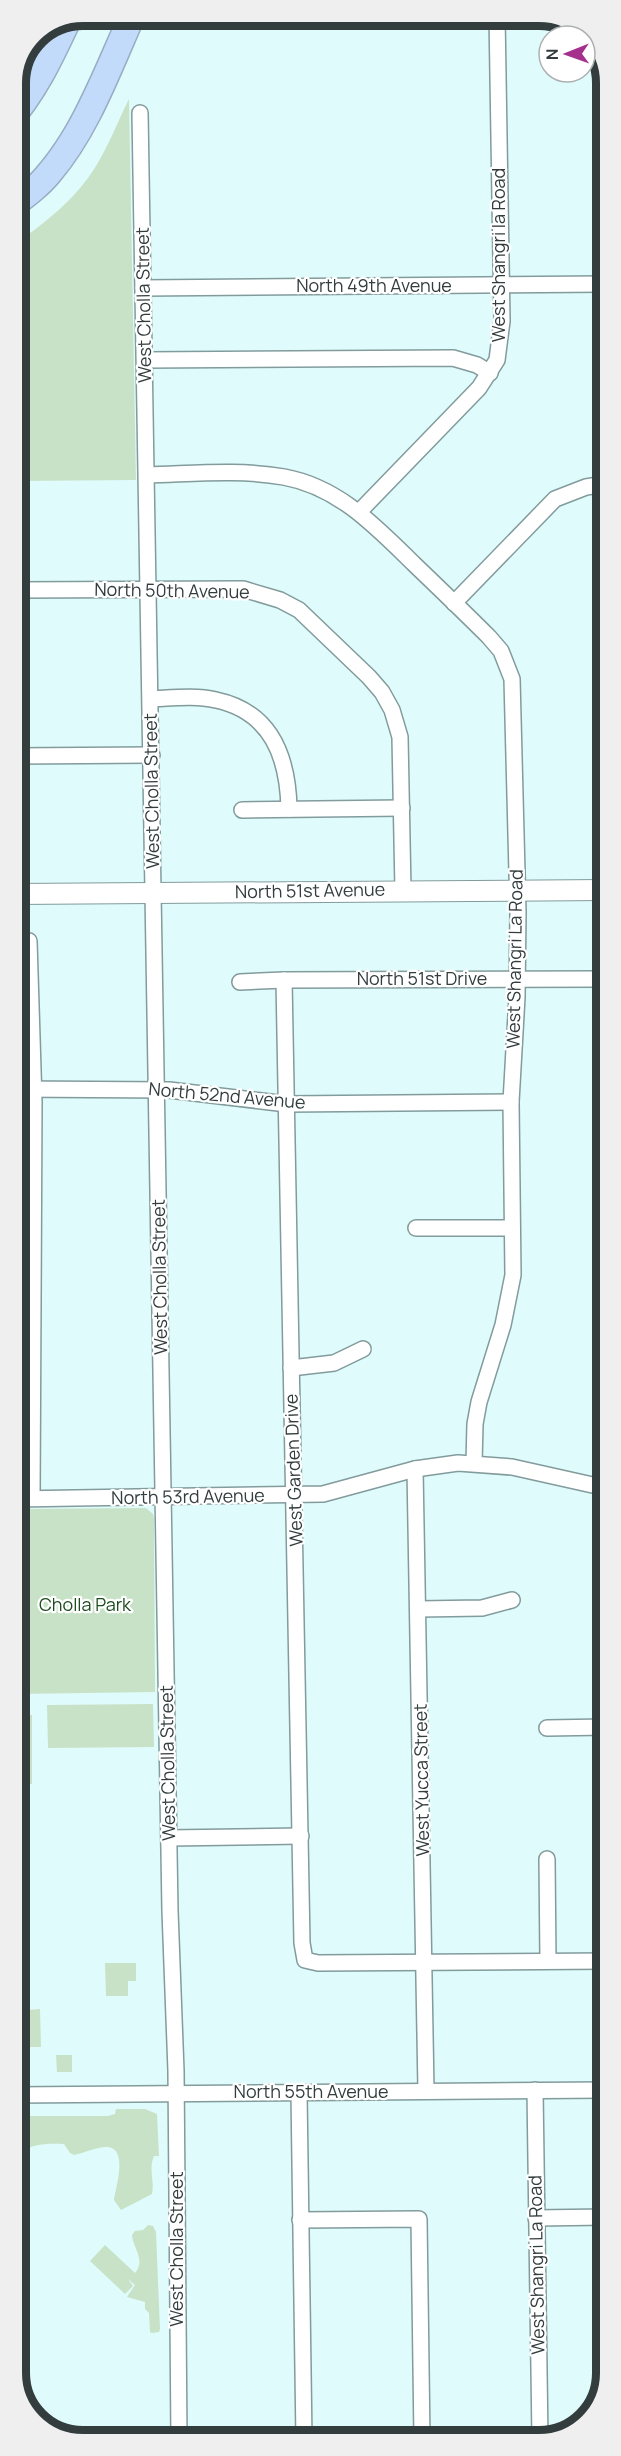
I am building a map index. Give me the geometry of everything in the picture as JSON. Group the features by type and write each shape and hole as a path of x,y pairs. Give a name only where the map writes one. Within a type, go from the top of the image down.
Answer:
{"main road":[{"name":"North 51st Avenue","path":"26,894 596,890"}],"street":[{"name":"West Shangri la Road","path":"359,512 479,388 497,360 501,341 502,285 497,26"},
{"name":"West Cholla Street","path":"140,113 169,1838 176,2093 179,2430"},
{"name":"North 49th Avenue","path":"143,288 596,284"},
{"path":"145,360 453,358 477,365 490,373"},
{"name":"West Shangri La Road","path":"147,475 256,474 285,477 328,492 359,512 489,637 501,651 512,679 518,891 517,979 511,1102 513,1275 503,1325 479,1402 475,1424 474,1463"},
{"path":"454,603 555,499 596,485"},
{"name":"North 50th Avenue","path":"26,590 243,589 264,594 298,610 369,677 382,692 392,710 400,737 402,808"},
{"path":"151,699 214,699 235,705 249,713 261,723 275,743 284,762 289,809"},
{"path":"26,756 152,755"},
{"path":"242,810 402,808 403,891"},
{"path":"29,941 34,1089 32,1498"},
{"name":"North 51st Drive","path":"240,982 596,979"},
{"name":"West Garden Drive","path":"284,980 302,1943 305,1960 318,1963 425,1963"},
{"name":"North 52nd Avenue","path":"26,1089 157,1089 287,1104 511,1102"},
{"path":"416,1228 512,1228"},
{"path":"291,1368 334,1363 363,1349"},
{"name":"North 53rd Avenue","path":"26,1498 323,1494 350,1489 415,1469 458,1462 512,1467 596,1486"},
{"name":"West Yucca Street","path":"415,1469 426,2091"},
{"path":"419,1609 482,1608 512,1600"},
{"path":"547,1728 596,1727"},
{"path":"169,1838 301,1836"},
{"path":"547,1859 548,1961"},
{"path":"425,1963 596,1961"},
{"name":"West Shangri La Road","path":"535,2090 540,2430"},
{"name":"North 55th Avenue","path":"26,2095 596,2090"},
{"path":"298,2093 304,2430"},
{"path":"537,2218 596,2217"},
{"path":"300,2220 419,2219 422,2430"}],"green space":[{"path":"129,99 136,480 26,481 26,236 60,209 79,189 105,150"},
{"name":"Cholla Park","path":"146,1508 153,1514 155,1692 26,1694 26,1509"},
{"path":"153,1704 154,1747 48,1748 47,1705"},
{"path":"26,1715 32,1715 32,1784 26,1784"},
{"path":"105,1963 136,1963 136,1981 128,1981 128,1996 106,1996"},
{"path":"40,2009 41,2047 29,2047 28,2010"},
{"path":"56,2055 72,2055 72,2072 57,2072"},
{"path":"116,2109 145,2109 157,2114 159,2156 154,2156 152,2161 152,2194 121,2210 114,2200 119,2160 113,2149 102,2147 74,2155 64,2144 39,2145 26,2149 26,2116 108,2116 115,2114"},
{"path":"148,2225 153,2226 156,2232 160,2329 159,2332 152,2333 145,2302 127,2297 135,2285 128,2279 133,2286 125,2294 90,2261 105,2245 135,2273 139,2259 132,2235 135,2231 143,2230"}],"water":[{"path":"80,26 54,78 26,121 27,71 35,51 51,35 61,30"},
{"path":"113,26 142,26 99,122 87,143 60,181 45,197 26,212 26,178 49,152 63,131 87,85"}]}
